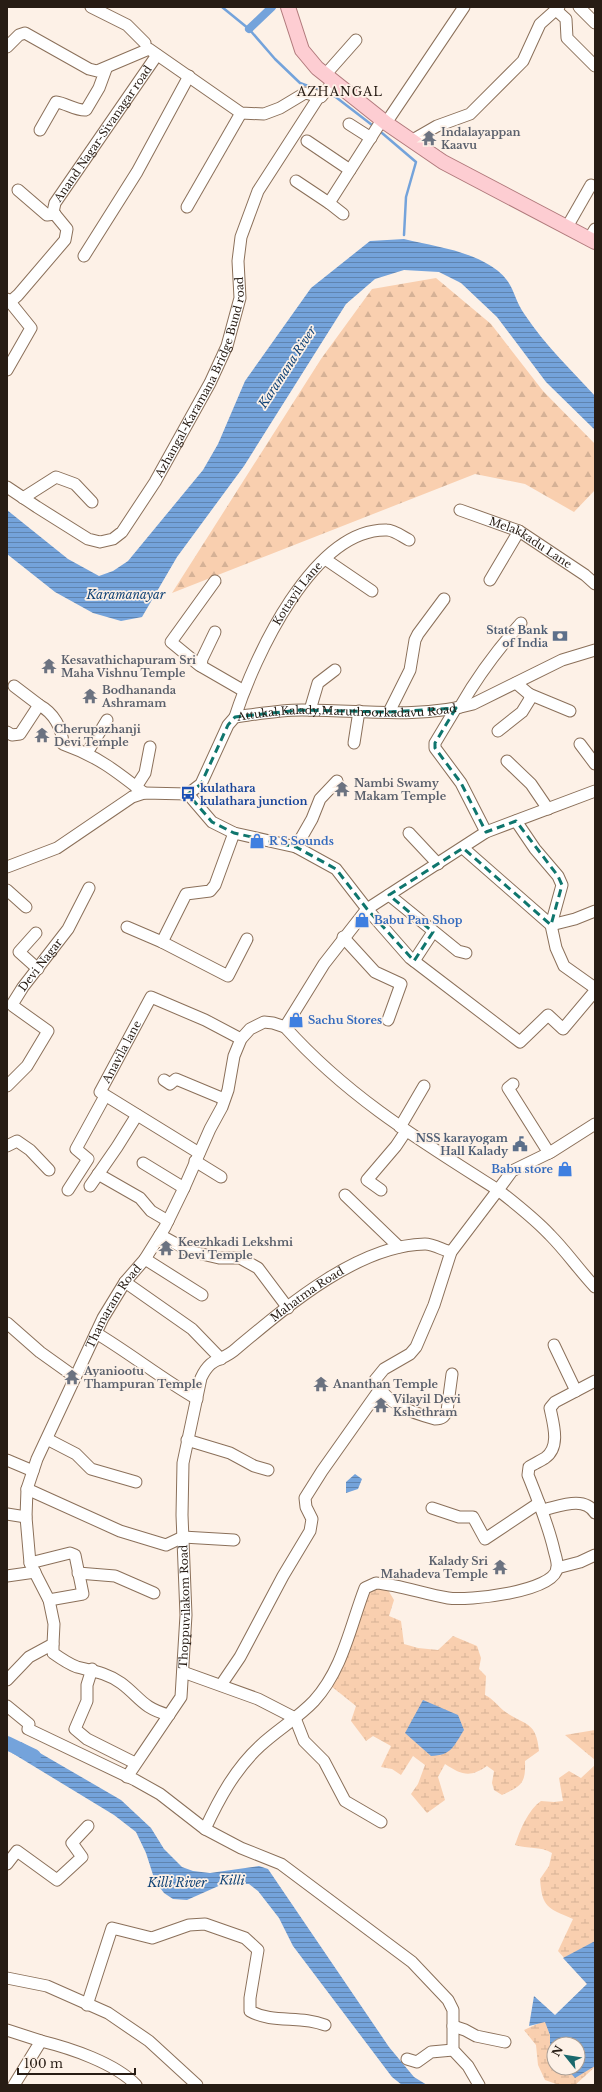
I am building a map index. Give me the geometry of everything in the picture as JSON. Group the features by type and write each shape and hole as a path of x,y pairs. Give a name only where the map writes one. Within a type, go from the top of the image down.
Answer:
{"main road":[{"path":"288,7 302,50 329,79 384,122 443,162 567,227 593,237"}],"street":[{"path":"91,7 127,25 145,43"},
{"path":"329,203 370,138 384,122 464,7"},
{"path":"579,7 595,23"},
{"path":"412,141 437,126 470,114 523,61 540,24 558,9 566,19 567,38 595,66"},
{"path":"7,47 19,35 25,33 89,69 98,71 106,69 149,49 240,113 264,114 280,108 304,93 318,98"},
{"name":"Azhangal-Karamana Bridge Bund road","path":"7,487 88,538 100,542 113,539 122,532 155,482 210,383 227,346 240,298 238,261 241,237 255,197 318,98 323,96 329,79 356,40"},
{"name":"Anand Nagar-Sivanagar road","path":"9,300 65,240 67,229 53,212 55,203 157,55"},
{"path":"40,130 56,102 64,103 82,111 86,110 99,88 106,69"},
{"path":"84,256 137,172 189,76"},
{"path":"187,207 240,113"},
{"path":"349,124 370,138"},
{"path":"307,141 350,170"},
{"path":"296,180 343,214"},
{"path":"567,227 591,185"},
{"path":"18,190 47,215 54,214"},
{"path":"7,370 31,328 9,300"},
{"path":"24,498 56,477 76,484 92,502"},
{"name":"Melakkadu Lane","path":"460,510 519,531 585,575 595,584"},
{"name":"Kottayil Lane","path":"235,717 244,691 268,638 295,593 325,560 351,540 366,533 389,530 409,540"},
{"path":"490,580 519,531"},
{"path":"325,560 372,591"},
{"path":"215,581 171,642 201,666 244,691"},
{"path":"389,712 410,670 415,640 444,599"},
{"path":"486,832 461,783 435,748 435,743 504,642 521,623"},
{"path":"201,666 202,659 215,632"},
{"name":"Attukal,Kalady,Maruthoorkadavu Road","path":"188,794 201,784 228,725 235,717 310,710 389,712 458,708 473,704 562,660 595,650"},
{"path":"310,710 318,683 335,670"},
{"path":"516,683 529,694 570,711"},
{"path":"14,686 39,705 47,709 63,735 63,744 87,753 107,764 140,790 188,794 212,822 234,833 296,847 336,869 367,909 414,961 520,1042 548,1015 563,1029 595,989 564,966 556,948 551,925 562,885 558,876 535,849 516,821"},
{"path":"498,731 522,712 530,699 529,694"},
{"path":"7,732 12,735 20,734 39,705"},
{"path":"354,743 359,711"},
{"path":"87,753 107,720"},
{"path":"580,744 595,764"},
{"path":"7,867 57,848 140,790 150,747"},
{"path":"507,761 532,784 548,809"},
{"path":"296,847 312,819 320,799 337,781"},
{"path":"595,791 486,832 367,909 343,937 324,964 285,1027 310,1055 342,1084 403,1129 498,1190 522,1208 551,1236 595,1287"},
{"path":"162,942 186,894 210,891 215,885 234,833"},
{"path":"409,833 438,864"},
{"path":"463,848 551,925"},
{"name":"Devi Nagar","path":"7,1086 27,1066 48,1031 13,1006 13,1003 23,987 68,930 89,888"},
{"path":"7,890 26,907"},
{"path":"389,895 458,951 466,953"},
{"path":"551,925 575,919 595,911"},
{"path":"127,927 162,942 228,976 247,939"},
{"path":"414,961 433,932"},
{"path":"36,933 20,952 38,969"},
{"path":"343,937 375,972 401,984 388,1020"},
{"name":"Anavila lane","path":"221,1177 197,1157 137,1115 100,1092 151,997 205,1020 241,1039"},
{"name":"Thamaram Road","path":"53,1644 54,1624 49,1600 33,1567 26,1517 27,1489 33,1471 96,1334 125,1282 145,1259 160,1235 184,1188 197,1157 222,1107 228,1090 234,1056 241,1039 250,1029 264,1022 273,1022 285,1027"},
{"path":"164,1080 170,1084 176,1079 224,1099"},
{"path":"513,1084 508,1088 549,1153"},
{"path":"381,1190 367,1180 396,1146 424,1086"},
{"path":"68,1190 88,1159 76,1149 105,1096"},
{"path":"90,1186 137,1115"},
{"path":"452,1374 445,1416 440,1419 435,1419 401,1408 388,1398 380,1389 376,1380 378,1374 384,1369 410,1354 421,1340 451,1252 512,1171 549,1153 595,1124"},
{"path":"7,1146 17,1141 30,1150 49,1170"},
{"path":"143,1163 184,1188"},
{"path":"98,1174 140,1198 151,1211 168,1221"},
{"path":"345,1195 399,1247"},
{"path":"160,1235 189,1251 219,1258 240,1258 258,1268 288,1308"},
{"name":"Mahatma Road","path":"197,1398 201,1378 205,1369 214,1361 229,1356 257,1330 349,1266 388,1249 399,1247 426,1244 451,1252"},
{"path":"145,1259 202,1295"},
{"path":"125,1282 192,1329 221,1359"},
{"path":"7,1323 45,1356 76,1376"},
{"path":"96,1334 141,1362 164,1380 197,1398"},
{"path":"554,1346 576,1391"},
{"path":"205,1830 215,1806 241,1765 260,1745 295,1718 314,1700 333,1675 346,1645 366,1588 376,1583 449,1598 481,1598 537,1586 549,1579 555,1573 557,1568 550,1536 528,1475 529,1467 546,1457 552,1450 555,1438 550,1408 555,1402 595,1382"},
{"path":"221,1685 240,1657 283,1576 310,1531 312,1519 306,1507 306,1498 322,1470 380,1389"},
{"name":"Thoppuvilakom Road","path":"127,1777 135,1763 181,1697 186,1615 183,1537 183,1463 197,1398"},
{"path":"47,1439 76,1454 91,1469 136,1482"},
{"path":"187,1440 230,1453 254,1466 268,1470"},
{"path":"7,1460 33,1471"},
{"path":"27,1489 120,1531 166,1545 183,1537 234,1540"},
{"path":"432,1508 459,1517 473,1517 485,1539 540,1507 577,1503 586,1504 595,1513"},
{"path":"7,1514 26,1517"},
{"path":"7,1576 70,1553 75,1555 83,1594 49,1600"},
{"path":"557,1568 580,1562 595,1555"},
{"path":"78,1574 115,1576 154,1593"},
{"path":"7,1680 30,1656 53,1644 53,1653 61,1659 77,1666 92,1669 121,1683 144,1704 157,1712 169,1715"},
{"path":"92,1669 87,1685 87,1701 75,1729 87,1739 135,1763"},
{"path":"182,1672 258,1699 295,1718 304,1741 324,1761 345,1801 381,1822"},
{"path":"7,1706 29,1724 28,1729 160,1794 205,1830 241,1848 281,1864 412,1962 448,2000 453,2010 453,2050 468,2066 478,2085"},
{"path":"7,1864 17,1851 57,1880 82,1857 72,1843 88,1826"},
{"path":"87,2005 112,1928 152,1938 189,1925 205,1924 245,1938 258,1950 250,1998 250,2011 270,2019 299,2018 325,2025"},
{"path":"7,1978 46,1986 108,2013 149,2041 197,2085"},
{"path":"453,2026 476,2036 505,2042"},
{"path":"7,2030 56,2045 104,2064 128,2077 136,2085"},
{"path":"14,2085 41,2041"},
{"path":"407,2059 417,2062 431,2052 453,2050"}],"highlighted area":[{"path":"456,708 435,743 435,748 461,783 486,832 516,821 558,876 562,885 551,925 463,848 389,895 433,932 414,961 367,909 336,869 296,847 234,833 212,822 188,794 201,784 228,725 235,717 300,710 389,712"}],"green space":[{"path":"436,278 491,324 543,391 595,444 595,490 574,512 525,484 475,474 172,593 321,359 372,289"},
{"path":"377,1589 388,1590 394,1600 389,1616 401,1621 404,1644 418,1648 438,1650 453,1636 477,1646 481,1658 479,1669 486,1676 485,1695 511,1716 528,1725 535,1734 537,1741 539,1751 525,1761 523,1779 514,1789 502,1795 494,1790 492,1783 494,1771 487,1766 471,1774 466,1774 456,1771 445,1764 438,1777 445,1800 427,1813 411,1794 418,1784 425,1765 413,1756 401,1775 392,1769 381,1767 391,1746 373,1736 366,1741 351,1721 356,1706 331,1686 367,1592"},
{"path":"595,1730 595,1760 565,1735"},
{"path":"595,1765 595,2067 586,2075 586,2036 546,2036 546,2076 585,2076 575,2085 559,2085 545,2080 538,2065 536,2045 524,2030 555,2016 587,1984 558,1951 573,1919 552,1909 548,1906 542,1896 540,1879 549,1866 552,1853 543,1849 515,1845 525,1821 536,1805 541,1801 563,1801 559,1778 569,1771 581,1778"}],"water":[{"name":"Karamanayar","path":"404,239 449,249 471,256 491,266 505,278 525,315 541,337 595,396 595,430 546,382 497,317 461,283 439,272 404,270 375,279 346,304 244,466 177,557 142,617 121,621 93,613 55,592 7,554 7,510 68,559 99,576 113,571 128,561 203,470 218,444 245,381 311,288 370,241"},
{"path":"355,1474 362,1479 358,1489 346,1493 346,1482"},
{"path":"423,1700 458,1715 464,1730 448,1752 431,1756 405,1733"},
{"name":"Killi River","path":"21,1742 121,1800 151,1828 164,1849 182,1867 193,1871 210,1873 259,1866 268,1869 389,2047 414,2077 427,2085 402,2085 392,2077 293,1946 279,1918 258,1891 249,1884 223,1884 187,1900 173,1899 164,1893 155,1881 146,1853 136,1832 114,1815 12,1753"},
{"path":"595,1941 595,2066 586,2071 586,2036 550,2036 545,2022 529,2026 534,1996 555,2015 587,1984 563,1958"}],"waterway":[{"path":"222,7 249,29 275,59 300,83 319,90"},
{"path":"249,29 272,7"},
{"path":"332,95 372,125"},
{"path":"382,133 416,162 406,197 404,235"},
{"name":"Killi","path":"7,1743 34,1756"}],"place":[{"name":"Indalayappan Kaavu","path":"429,138"},
{"name":"State Bank of India","path":"560,636"},
{"name":"Kesavathichapuram Sri Maha Vishnu Temple","path":"49,666"},
{"name":"Bodhananda Ashramam","path":"90,696"},
{"name":"Cherupazhanji Devi Temple","path":"42,735"},
{"name":"Nambi Swamy Makam Temple","path":"342,789"},
{"name":"kulathara kulathara junction","path":"188,794"},
{"name":"R S Sounds","path":"257,841"},
{"name":"Babu Pan Shop","path":"362,920"},
{"name":"Sachu Stores","path":"296,1020"},
{"name":"NSS karayogam Hall Kalady","path":"520,1144"},
{"name":"Babu store","path":"565,1169"},
{"name":"Keezhkadi Lekshmi Devi Temple","path":"166,1248"},
{"name":"Ayaniootu Thampuran Temple","path":"72,1377"},
{"name":"Ananthan Temple","path":"321,1384"},
{"name":"Vilayil Devi Kshethram","path":"381,1405"},
{"name":"Kalady Sri Mahadeva Temple","path":"500,1567"}],"district":[{"name":"AZHANGAL","path":"340,91"}],"water label":[{"name":"Karamana River","path":"287,367"}]}
